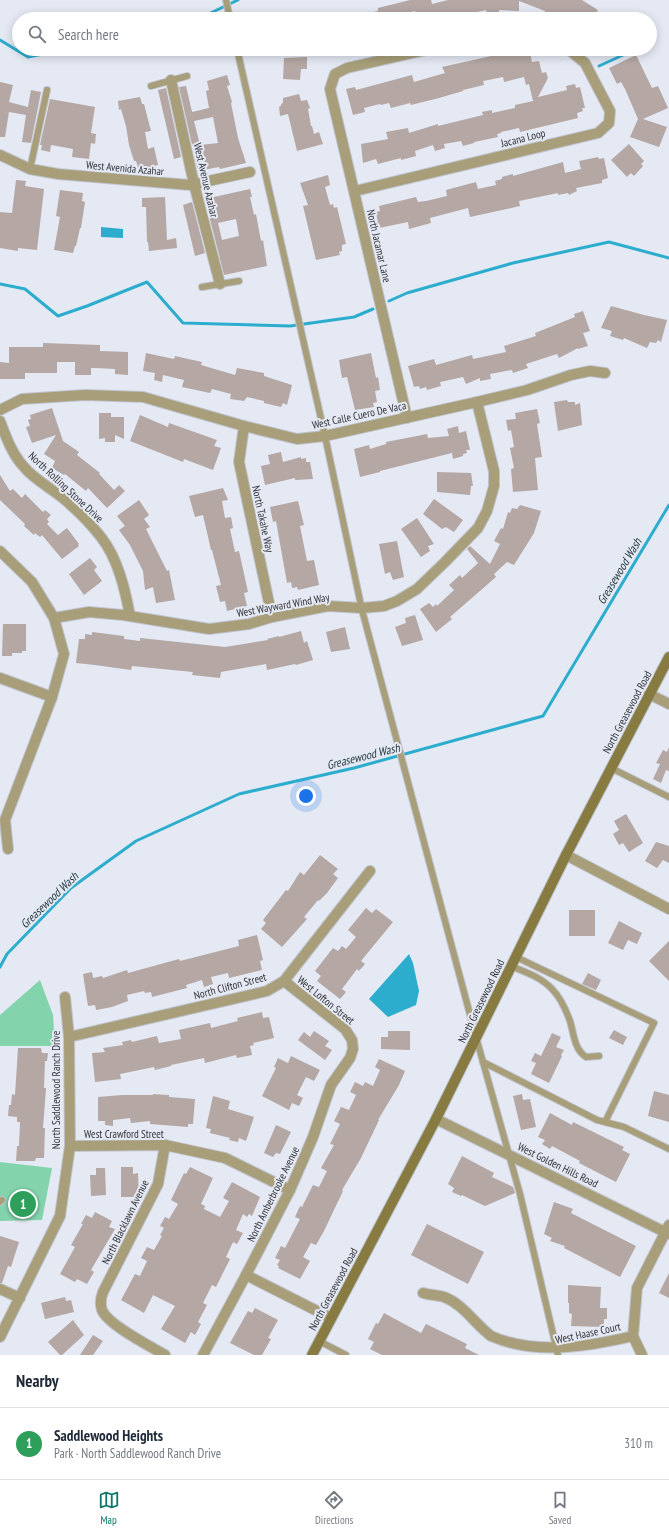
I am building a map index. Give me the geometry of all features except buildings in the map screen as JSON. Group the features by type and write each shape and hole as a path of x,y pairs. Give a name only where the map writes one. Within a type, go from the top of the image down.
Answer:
{"street":[{"name":"North Jacamar Lane","path":"399,56 347,68 335,74 330,88 407,418"},
{"name":"Jacana Loop","path":"355,192 598,133 612,126 610,111 585,63 576,56"},
{"name":"West Avenue Azahar","path":"171,80 194,184 220,284"},
{"name":"West Avenida Azahar","path":"0,155 30,169 58,174 190,185 250,172"},
{"name":"West Calle Cuero De Vaca","path":"0,410 22,399 85,395 142,397 244,426 297,439 326,436 477,402 527,390 571,375 590,371 605,373"},
{"name":"West Wayward Wind Way","path":"54,618 89,612 130,616 209,629 249,624 272,617 328,606 362,608 384,606 397,601 417,589 478,528 487,511 494,486 494,471 477,402"},
{"name":"North Rolling Stone Drive","path":"0,421 9,444 24,467 72,507 101,538 116,564 126,596 130,616"},
{"name":"North Takahe Way","path":"244,426 238,462 272,617"},
{"path":"0,551 32,582 54,618 64,654 52,697 3,823 8,849"},
{"name":"North Greasewood Road","path":"312,1355 436,1119 566,855 669,657"},
{"path":"0,678 52,697"},
{"path":"649,694 669,704"},
{"path":"566,855 669,909"},
{"name":"North Clifton Street","path":"69,1037 267,991 284,981 370,871"},
{"name":"West Lofton Street","path":"284,981 344,1029 355,1042"},
{"name":"North Saddlewood Ranch Drive","path":"0,1337 60,1216 70,1146 69,1037 64,997"},
{"name":"North Amberbrooke Avenue","path":"203,1355 290,1190 313,1137 331,1085 350,1058 355,1042"},
{"name":"West Golden Hills Road","path":"436,1119 668,1230"},
{"name":"West Crawford Street","path":"70,1146 165,1145 225,1158 290,1190"},
{"name":"North Blacklawn Avenue","path":"165,1145 158,1184 104,1292 98,1308 112,1323 165,1355"},
{"path":"642,1355 633,1336 637,1288 668,1230"},
{"path":"246,1275 331,1318"},
{"path":"0,1289 20,1298"},
{"name":"West Haase Court","path":"423,1294 444,1298 450,1301 467,1313 492,1337 504,1344 523,1351 558,1354 633,1336"}],"lane":[{"path":"226,0 229,12"},
{"path":"239,56 326,436 362,608 476,1037 520,1194 558,1354"},
{"path":"151,86 187,76"},
{"path":"30,169 47,90"},
{"path":"202,287 239,280"},
{"path":"611,768 669,797"},
{"path":"514,962 544,982 553,990 562,1002 570,1021 577,1048 580,1053 586,1057 599,1056"},
{"path":"514,962 654,1023 605,1122"},
{"path":"483,1062 597,1120 624,1127 669,1149"},
{"path":"319,1341 346,1355"}],"green space":[{"path":"40,980 53,1015 55,1046 0,1046 0,1015"},
{"path":"0,1162 52,1168 42,1220 0,1221"}],"water":[{"path":"101,227 123,229 123,238 101,237"},
{"path":"409,954 413,963 419,991 416,1005 388,1017 369,999"}],"waterway":[{"path":"213,12 238,0"},
{"path":"0,40 12,47"},
{"path":"26,56 33,56"},
{"path":"599,66 621,56"},
{"path":"389,301 407,293 513,263 609,242 669,258"},
{"path":"0,284 25,289 58,316 147,282 183,323 290,326 354,317 373,309"},
{"name":"Greasewood Wash","path":"0,967 7,954 71,888 136,841 239,794 354,768 543,716 669,505"}],"place":[{"name":"Saddlewood Heights","path":"23,1204"}]}
